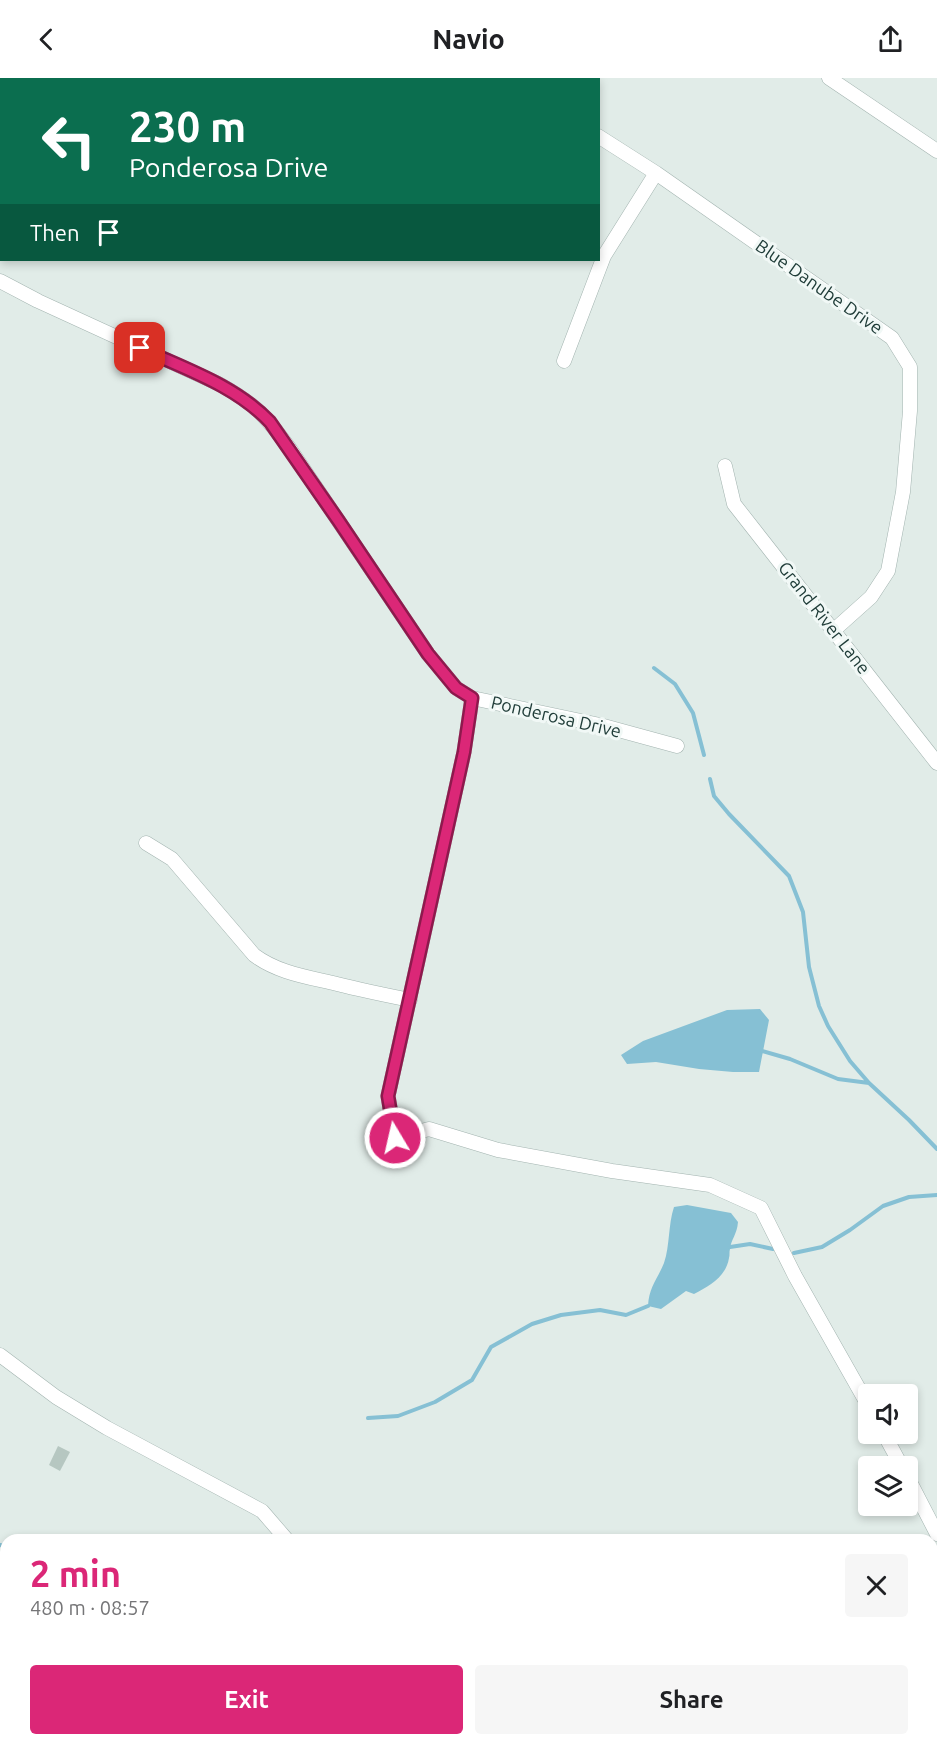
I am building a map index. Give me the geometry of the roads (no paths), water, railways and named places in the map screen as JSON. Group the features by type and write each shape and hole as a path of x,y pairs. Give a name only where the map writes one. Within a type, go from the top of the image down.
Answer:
{"street":[{"path":"828,78 937,151"},
{"name":"Blue Danube Drive","path":"600,137 656,173 892,338 910,367 910,411 903,492 888,571 871,597 833,631"},
{"path":"564,361 604,256 656,173"},
{"name":"Ponderosa Drive","path":"0,281 38,301 219,384 258,409 290,449 428,654 456,688 472,698 600,725 677,746"},
{"name":"Grand River Lane","path":"726,466 734,504 937,763"},
{"path":"472,698 464,752 388,1096 395,1138 429,1129 498,1150 612,1171 710,1185 761,1208 795,1276 858,1388"},
{"path":"146,843 172,859 254,955 266,964 278,970 302,976 410,1000"},
{"path":"0,1355 56,1397 107,1428 262,1511 282,1534"},
{"path":"918,1497 937,1534"}],"water":[{"path":"760,1009 769,1020 759,1072 699,1069 656,1062 627,1064 621,1055 643,1041 727,1010"},
{"path":"687,1205 731,1213 738,1222 727,1265 721,1276 694,1294 686,1291 661,1309 648,1306 652,1289 666,1256 674,1207"}],"waterway":[{"path":"654,668 675,684 693,713 704,755"},
{"path":"710,779 714,796 789,876 803,912 809,967 819,1006 828,1026 850,1061 869,1083 937,1149"},
{"path":"762,1051 790,1059 838,1079 869,1083"},
{"path":"794,1253 822,1247 883,1206 909,1197 937,1195"},
{"path":"730,1247 750,1244 773,1249"},
{"path":"368,1418 398,1416 435,1402 472,1380 491,1347 532,1324 561,1315 600,1310 626,1315 648,1306"}]}
